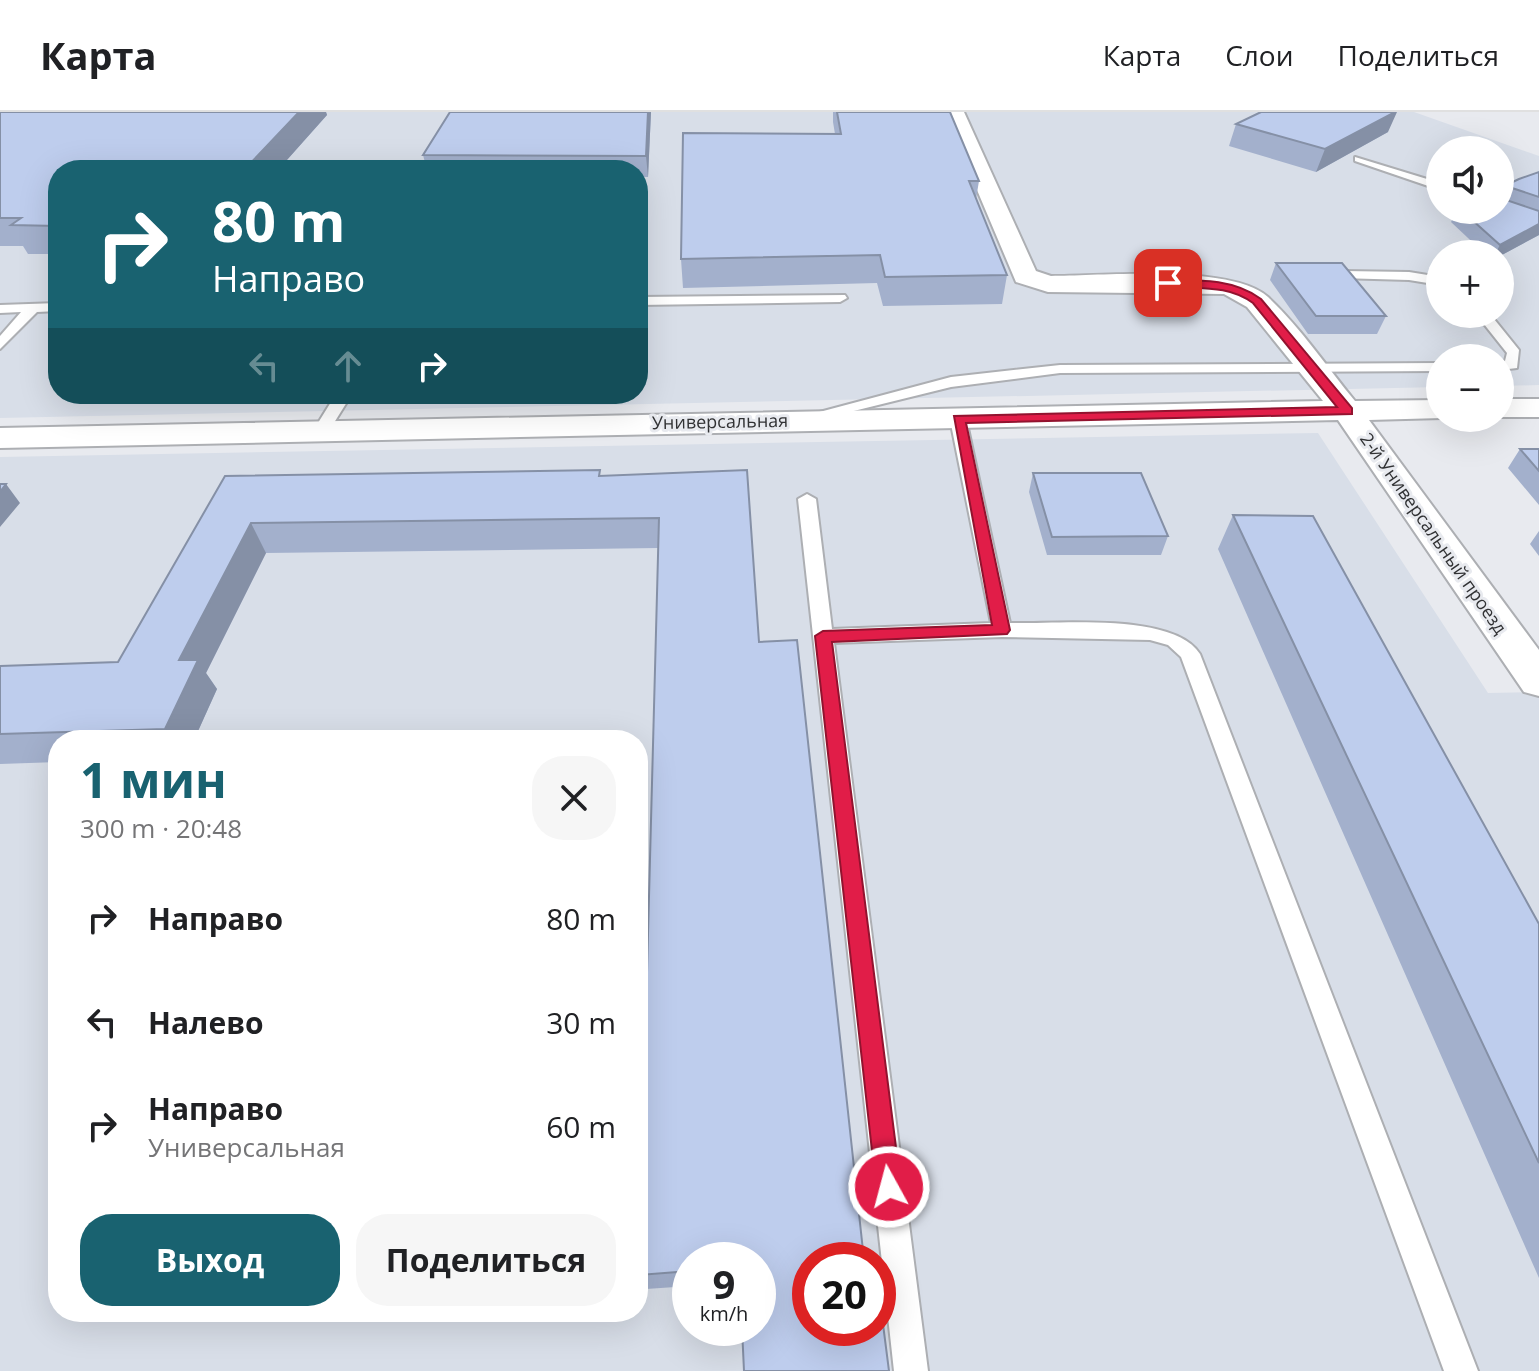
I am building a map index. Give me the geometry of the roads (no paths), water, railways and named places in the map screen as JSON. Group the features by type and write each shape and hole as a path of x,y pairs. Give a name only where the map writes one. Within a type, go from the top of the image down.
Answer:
{"street":[{"name":"2-й Универсальный проезд","path":"954,112 1025,276 1048,284 1194,283 1231,287 1257,301 1347,411 1539,681"},
{"path":"1514,408 1539,408"},
{"name":"Универсальная","path":"0,438 804,419 958,419 1426,409"}],"lane":[{"path":"1359,159 1426,182"},
{"path":"1344,275 1426,279"},
{"path":"648,301 840,298"},
{"path":"0,309 48,307"},
{"path":"0,345 33,308"},
{"path":"1494,328 1507,344"},
{"path":"804,419 951,382 1060,369 1426,367"},
{"path":"321,431 338,404"},
{"path":"958,419 1002,630"},
{"path":"807,499 911,1371"},
{"path":"823,636 1002,630 1150,633 1175,640 1190,654 1461,1371"}]}
